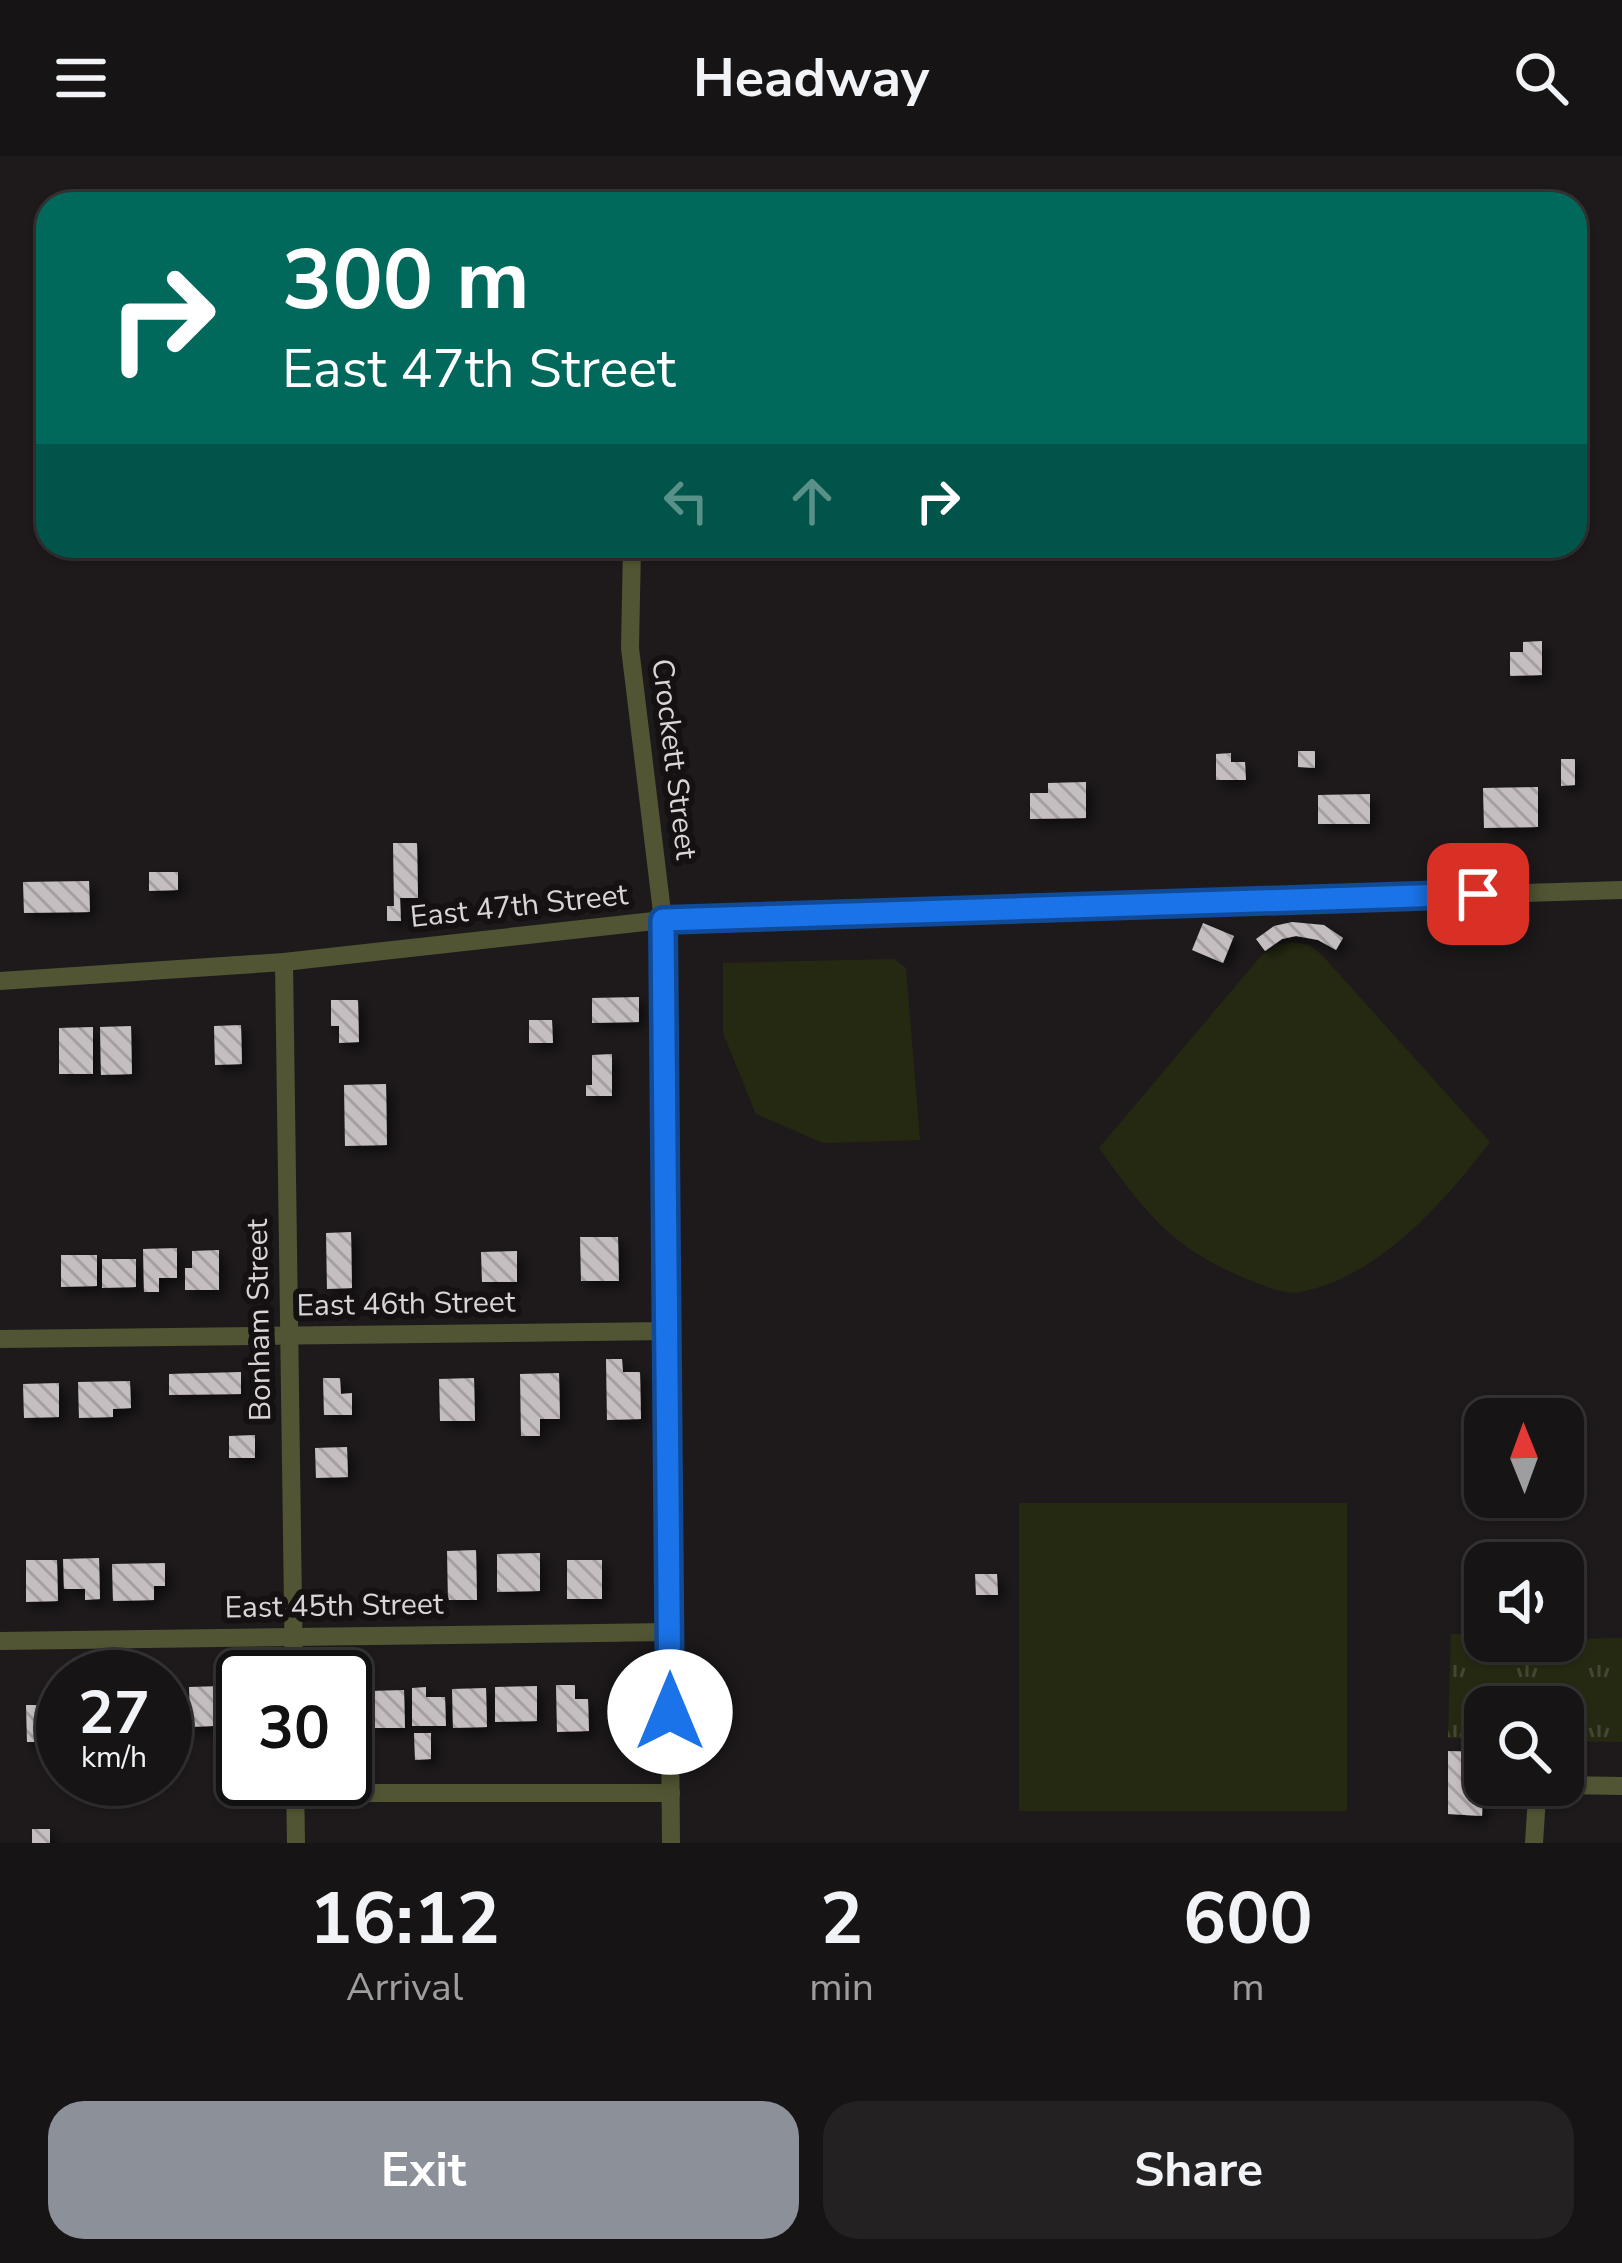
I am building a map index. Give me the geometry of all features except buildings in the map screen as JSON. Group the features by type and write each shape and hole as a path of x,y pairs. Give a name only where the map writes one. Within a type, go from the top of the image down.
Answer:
{"street":[{"name":"Crockett Street","path":"632,558 630,648 663,920 671,1843"},
{"name":"East 47th Street","path":"0,981 284,962 663,920 1622,890"},
{"name":"Bonham Street","path":"284,962 293,1650"},
{"name":"East 46th Street","path":"0,1339 668,1331"},
{"name":"East 45th Street","path":"0,1641 670,1632"},
{"path":"1584,1785 1622,1786"},
{"path":"372,1787 671,1793"},
{"path":"295,1806 296,1843"},
{"path":"1534,1843 1536,1806"}],"green space":[{"path":"1292,942 1309,945 1321,954 1490,1142 1431,1212 1383,1254 1329,1284 1293,1293 1220,1267 1179,1241 1146,1210 1099,1148 1261,956"},
{"path":"894,959 906,968 920,1140 823,1143 756,1114 723,1033 723,963"},
{"path":"1019,1503 1347,1503 1347,1811 1019,1811"},
{"path":"1451,1634 1464,1634 1464,1662 1584,1662 1584,1639 1622,1638 1622,1742 1584,1741 1584,1686 1464,1686 1464,1738 1448,1738"}],"route":[{"path":"670,1712 663,920 1478,894"}]}
